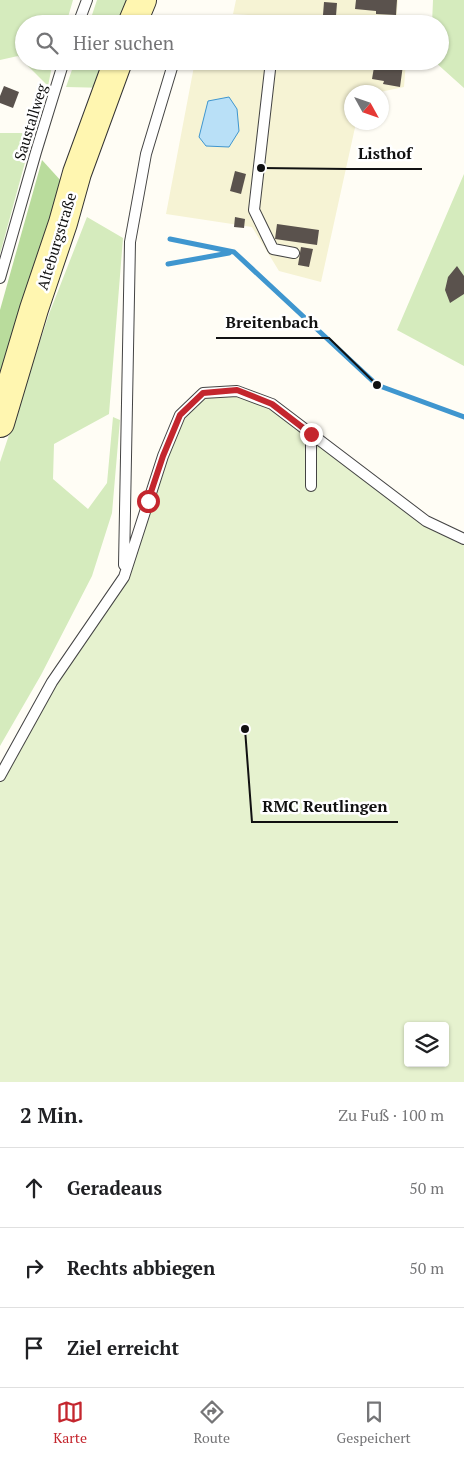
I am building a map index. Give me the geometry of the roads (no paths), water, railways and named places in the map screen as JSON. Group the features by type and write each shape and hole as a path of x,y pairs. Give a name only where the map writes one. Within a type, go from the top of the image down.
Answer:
{"main road":[{"path":"136,15 142,0"},
{"name":"Alteburgstraße","path":"0,423 77,173 115,70"}],"lane":[{"path":"81,15 87,0"},
{"name":"Saustallweg","path":"0,278 61,70"},
{"path":"124,577 130,242 146,154 171,70"},
{"path":"270,70 254,210 273,248 294,253"},
{"path":"0,776 52,682 124,577 163,456 180,415 203,393 237,390 272,404 426,521 464,539"},
{"path":"311,434 312,486"}],"water":[{"path":"229,97 237,109 239,131 229,147 206,146 199,137 208,101"}],"waterway":[{"path":"170,239 234,252 377,385 464,417"},
{"path":"168,264 229,253"}],"place":[{"name":"Listhof","path":"261,168"},
{"name":"Breitenbach","path":"377,385"},
{"name":"RMC Reutlingen","path":"245,729"}]}
